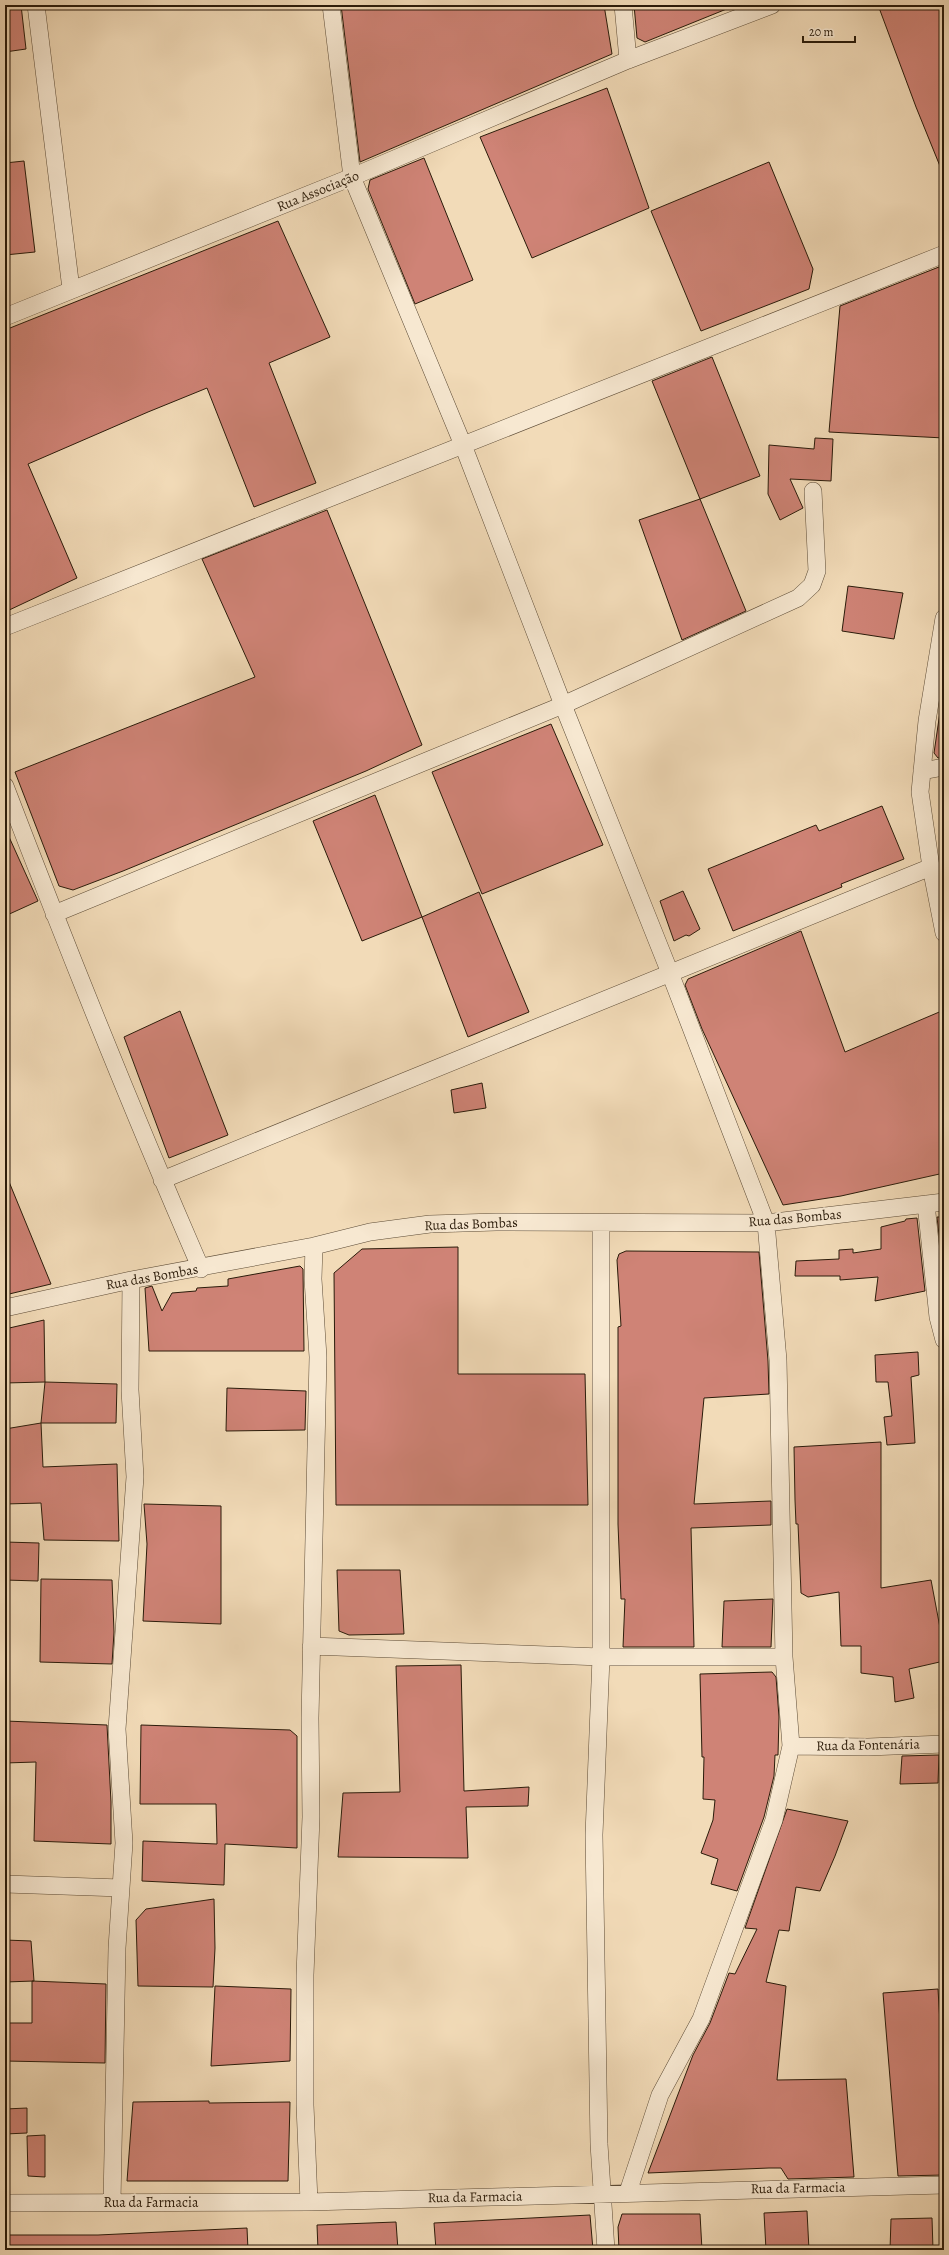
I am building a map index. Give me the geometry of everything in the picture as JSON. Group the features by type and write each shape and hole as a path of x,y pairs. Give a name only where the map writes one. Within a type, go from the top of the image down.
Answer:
{"street":[{"path":"36,5 71,289"},
{"path":"331,5 352,177 463,445 562,705 670,973 766,1223 779,1383 784,1658 791,1746 774,1820 701,2019 660,2095 628,2192"},
{"path":"623,5 628,60"},
{"name":"Rua Associação","path":"5,317 71,289 352,177 628,60 772,5"},
{"path":"5,627 944,254"},
{"path":"54,914 562,705 798,598 812,585 817,571 814,491"},
{"path":"944,618 920,792 931,867 944,933"},
{"path":"922,771 944,767"},
{"path":"5,786 54,914 162,1180 201,1268"},
{"path":"162,1180 931,867"},
{"name":"Rua das Bombas","path":"5,1308 131,1280 314,1246 370,1232 430,1224 496,1222 601,1224 766,1223 944,1202"},
{"path":"926,1204 938,1317 944,1340"},
{"path":"601,1224 601,1657 594,1835 597,2055 601,2194 606,2250"},
{"path":"309,2202 305,2105 305,1975 311,1817 311,1646 318,1357 313,1279 314,1246"},
{"path":"112,2202 117,1963 124,1843 117,1729 135,1477 130,1390 131,1280"},
{"path":"311,1646 601,1657 784,1658"},
{"name":"Rua da Fontenária","path":"791,1746 868,1747 944,1744"},
{"path":"5,1884 121,1888"},
{"name":"Rua da Farmacia","path":"5,2203 309,2202 944,2184"}],"building":[{"path":"5,5 21,5 26,49 5,52"},
{"path":"341,5 604,5 612,54 360,162"},
{"path":"634,5 734,6 645,42 637,38"},
{"path":"878,5 944,5 944,176 916,107"},
{"path":"607,88 649,208 532,258 480,137"},
{"path":"424,158 473,280 415,304 368,189 370,180"},
{"path":"24,161 35,252 5,255 5,163"},
{"path":"769,162 813,269 809,289 701,331 651,211"},
{"path":"278,221 330,337 269,363 316,483 254,507 207,388 148,412 28,464 77,578 5,612 5,330"},
{"path":"944,265 944,438 829,432 840,306"},
{"path":"712,357 760,476 700,499 652,381"},
{"path":"815,438 833,439 831,481 790,479 803,508 780,520 768,494 769,445 814,449"},
{"path":"700,499 746,611 682,640 639,520"},
{"path":"327,510 422,745 366,771 123,871 73,890 59,886 15,772 255,677 202,559"},
{"path":"848,586 903,593 894,639 842,631"},
{"path":"940,712 944,713 944,757 938,758 934,753"},
{"path":"551,724 603,845 482,894 432,772"},
{"path":"375,795 422,917 362,941 313,821"},
{"path":"882,806 904,859 841,884 842,887 733,931 708,869 816,825 819,831"},
{"path":"5,828 38,901 5,916"},
{"path":"683,891 700,929 689,936 686,935 674,941 660,901"},
{"path":"479,892 529,1012 468,1037 422,917"},
{"path":"801,931 845,1052 944,1010 944,1173 841,1196 783,1205 702,1029 685,985 688,979"},
{"path":"180,1011 228,1135 169,1158 124,1037"},
{"path":"482,1083 486,1108 454,1113 451,1090"},
{"path":"5,1172 51,1284 5,1295"},
{"path":"937,1217 944,1217 944,1279"},
{"path":"917,1218 925,1291 875,1301 878,1277 840,1280 840,1276 795,1276 796,1261 839,1259 839,1250 853,1249 853,1253 881,1249 881,1227 905,1221 906,1219"},
{"path":"458,1247 458,1374 585,1374 588,1505 336,1505 334,1273 362,1249"},
{"path":"626,1251 759,1252 768,1361 769,1394 704,1398 694,1504 771,1501 771,1525 691,1528 694,1647 623,1647 625,1599 621,1599 618,1524 618,1327 621,1326 617,1260 619,1254"},
{"path":"300,1266 303,1269 304,1351 149,1351 145,1288 152,1286 162,1311 172,1293 196,1291 197,1288 228,1286 228,1279"},
{"path":"44,1320 45,1382 5,1383 5,1329"},
{"path":"918,1352 919,1375 911,1377 915,1443 887,1445 884,1417 892,1416 888,1382 876,1382 875,1355"},
{"path":"45,1382 117,1384 116,1423 41,1423"},
{"path":"227,1388 306,1391 305,1430 226,1431"},
{"path":"41,1423 43,1467 117,1464 119,1541 44,1540 41,1503 5,1504 5,1429"},
{"path":"881,1442 881,1588 931,1580 944,1649 944,1661 909,1669 914,1698 895,1702 893,1677 861,1673 861,1646 841,1646 839,1592 808,1597 801,1593 798,1524 796,1524 794,1447"},
{"path":"144,1504 221,1506 221,1624 143,1621 147,1544"},
{"path":"5,1542 39,1543 38,1581 5,1580"},
{"path":"337,1570 400,1570 404,1634 349,1635 339,1631"},
{"path":"41,1579 112,1580 114,1632 112,1664 40,1662"},
{"path":"773,1599 771,1647 722,1647 724,1601"},
{"path":"461,1665 464,1791 529,1787 528,1806 466,1807 468,1858 338,1857 343,1793 400,1792 396,1666"},
{"path":"772,1672 776,1677 779,1717 778,1755 775,1755 774,1776 764,1817 737,1891 711,1884 718,1859 701,1853 713,1820 715,1800 703,1799 704,1757 702,1757 700,1674"},
{"path":"5,1721 107,1725 111,1802 111,1844 34,1841 36,1762 5,1763"},
{"path":"141,1725 290,1730 297,1736 297,1848 225,1844 224,1885 142,1881 143,1841 217,1844 216,1804 140,1804"},
{"path":"939,1755 938,1783 900,1784 902,1756"},
{"path":"787,1809 848,1821 820,1891 796,1887 789,1931 779,1930 766,1982 786,1986 777,2080 846,2079 854,2177 788,2179 781,2168 648,2173 693,2055 710,2023 729,1973 735,1974 757,1929 745,1928"},
{"path":"214,1899 215,1948 213,1987 138,1986 136,1920 146,1909"},
{"path":"5,1940 31,1941 34,1981 5,1982"},
{"path":"32,1981 106,1984 105,2063 5,2061 5,2023 32,2023"},
{"path":"215,1986 291,1989 290,2061 211,2066"},
{"path":"938,1989 944,2091 944,2175 898,2176 883,1993"},
{"path":"209,2101 209,2103 290,2102 288,2181 127,2181 133,2102"},
{"path":"27,2108 27,2133 5,2134 5,2109"},
{"path":"45,2135 45,2177 28,2176 27,2136"},
{"path":"807,2211 809,2250 766,2250 764,2213"},
{"path":"622,2214 700,2214 702,2250 619,2250 618,2227"},
{"path":"590,2215 593,2250 436,2250 434,2223"},
{"path":"932,2218 933,2250 890,2250 891,2219"},
{"path":"396,2222 398,2250 318,2250 317,2225"},
{"path":"247,2228 248,2250 7,2250 7,2235 98,2235"}]}
